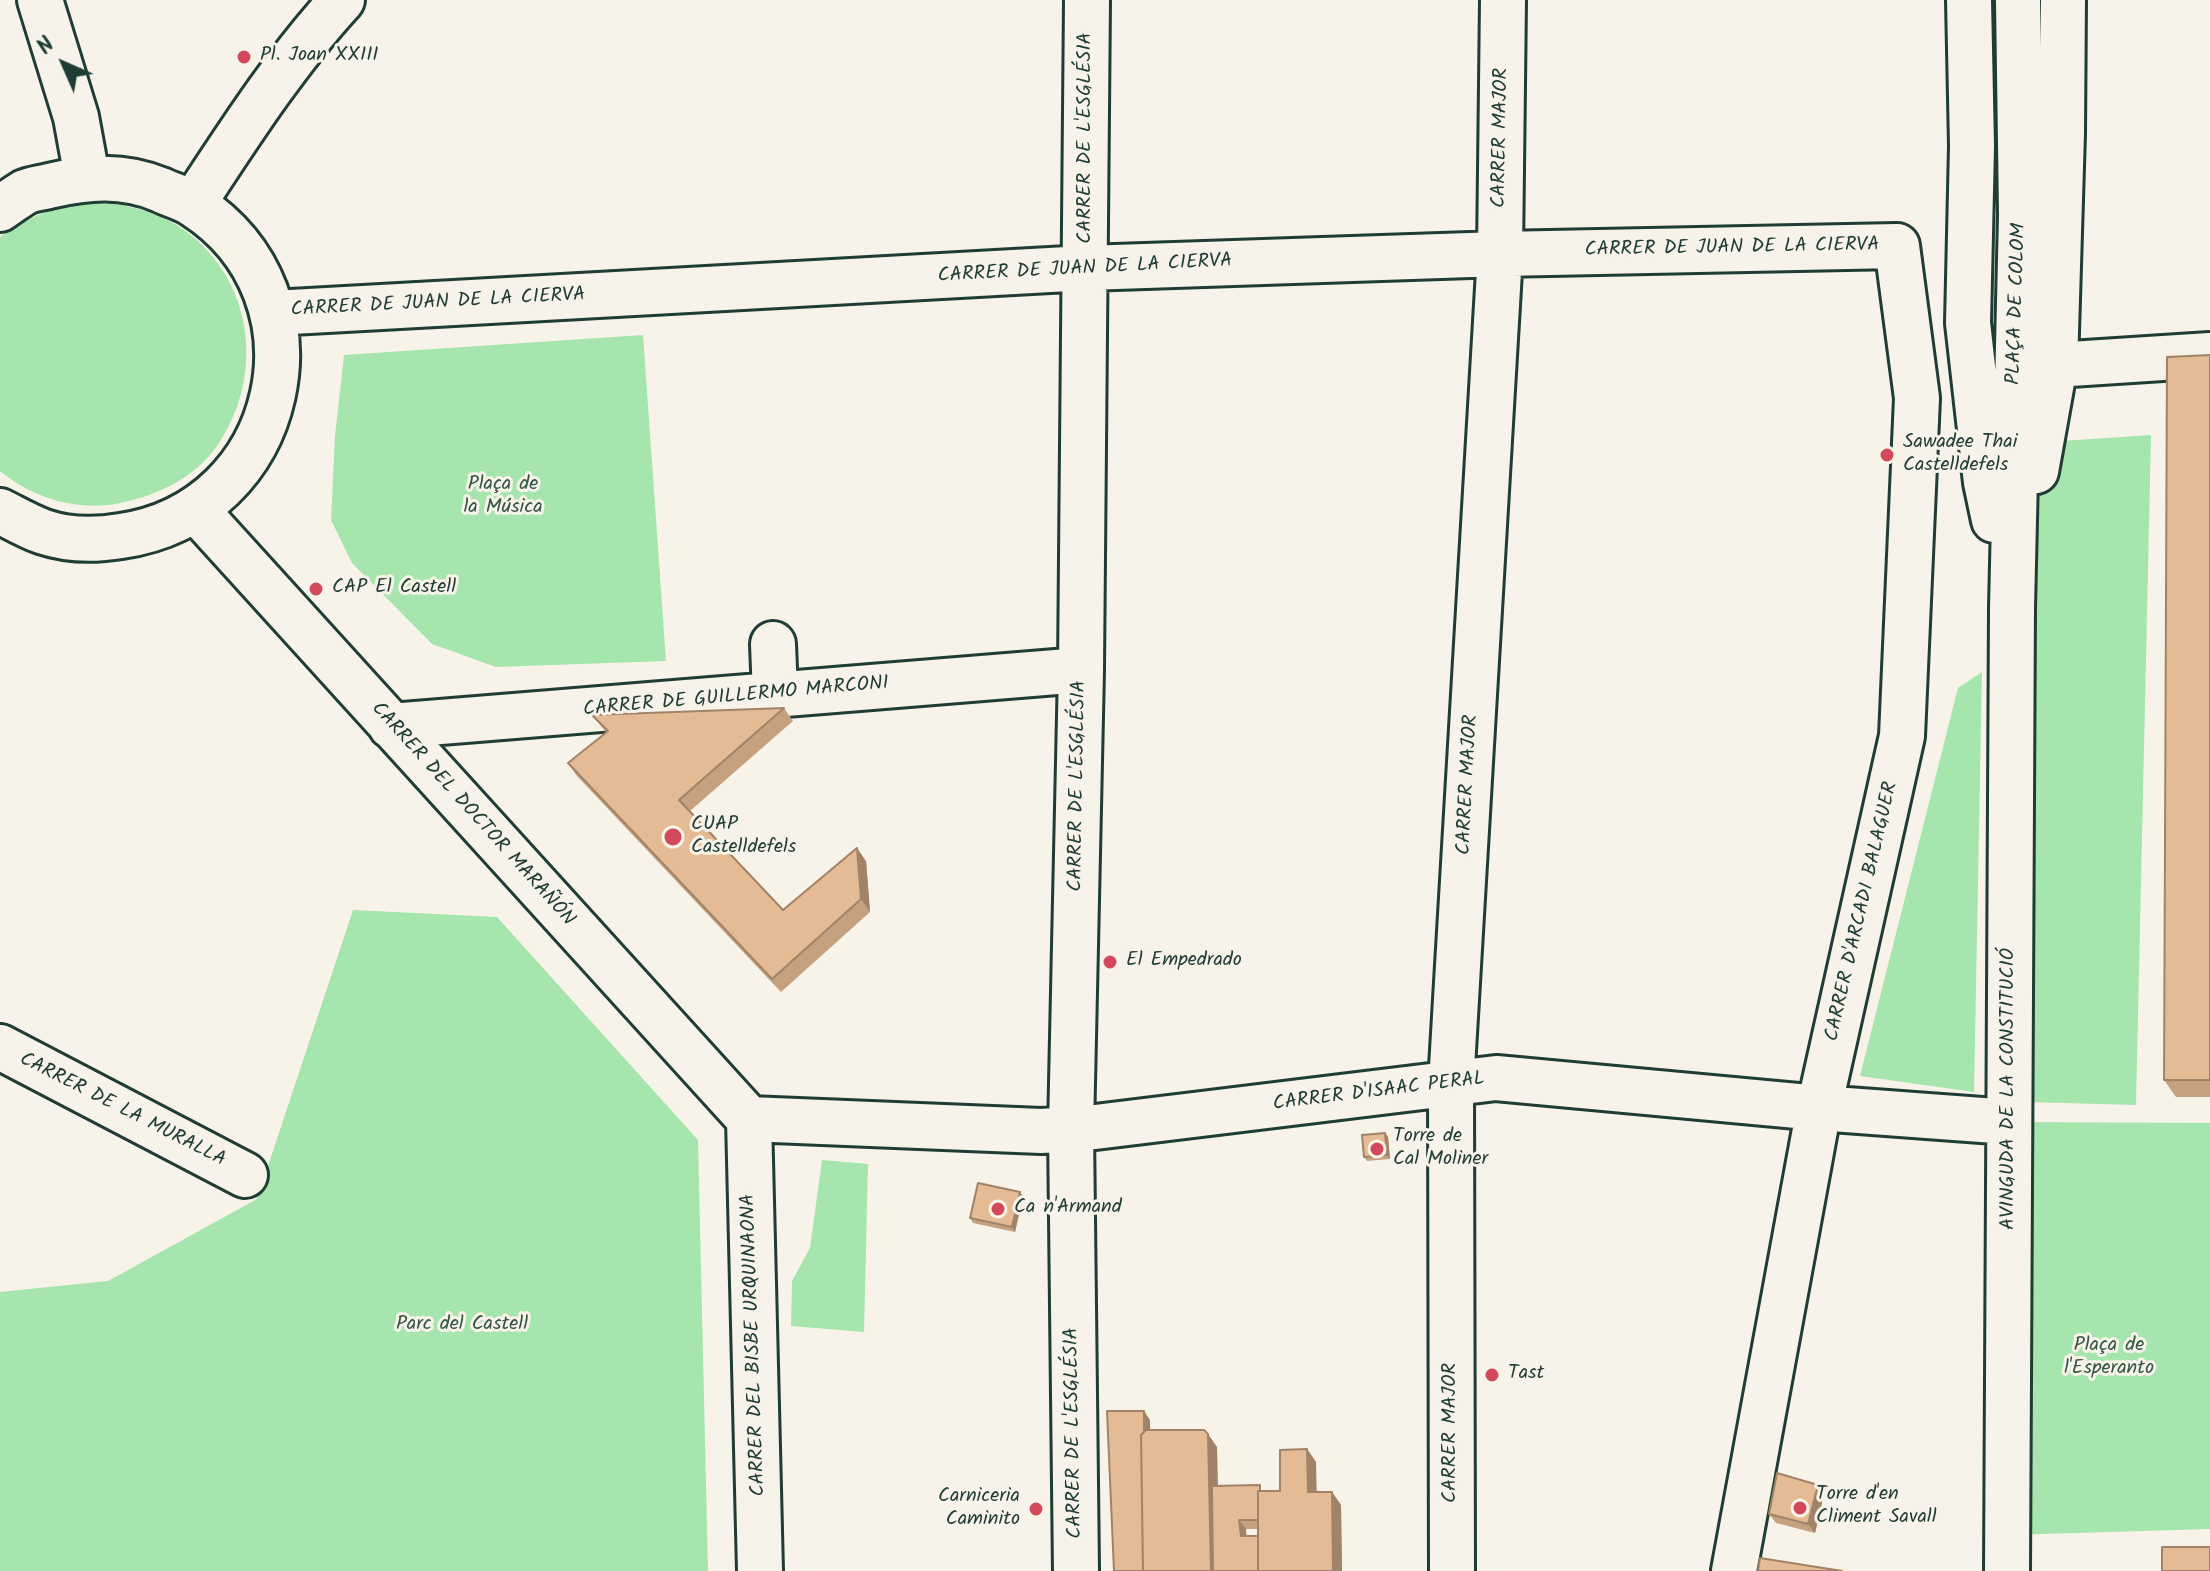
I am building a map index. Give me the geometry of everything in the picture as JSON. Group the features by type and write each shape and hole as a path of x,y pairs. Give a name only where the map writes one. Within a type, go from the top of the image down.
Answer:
{"street":[{"path":"40,0 76,117 87,177"},
{"path":"193,204 240,132 315,29 342,0"},
{"name":"CARRER DE L'ESGLÉSIA","path":"1076,1571 1071,1129 1081,670 1087,0"},
{"name":"CARRER MAJOR","path":"1452,1571 1451,1084 1500,254 1503,0"},
{"path":"1969,0 1972,146 1968,323 1986,482 2012,608"},
{"name":"PLAÇA DE COLOM","path":"2012,608 2021,215 2018,0"},
{"path":"2012,608 2075,364 2062,133 2063,0"},
{"path":"0,209 27,192 87,177 142,182 193,204 229,233 256,270 273,313 278,369 266,424 238,472 196,510 149,532 96,540 44,532 0,511"},
{"name":"CARRER DE JUAN DE LA CIERVA","path":"273,313 1086,268 1500,254 1897,246"},
{"name":"CARRER D'ARCADI BALAGUER","path":"1734,1571 1819,1108 1902,736 1917,398 1897,246"},
{"path":"2075,364 2210,355"},
{"name":"CARRER DEL DOCTOR MARAÑÓN","path":"196,510 749,1119"},
{"name":"AVINGUDA DE LA CONSTITUCIÓ","path":"2007,1571 2012,608"},
{"path":"773,644 784,694"},
{"name":"CARRER DE GUILLERMO MARCONI","path":"391,726 1081,670"},
{"name":"CARRER DE LA MURALLA","path":"0,1047 245,1175"},
{"name":"CARRER D'ISAAC PERAL","path":"749,1119 1041,1131 1496,1078 2009,1122"},
{"name":"CARRER DEL BISBE URQUINAONA","path":"749,1119 760,1571"}],"green space":[{"path":"103,202 160,216 203,246 223,270 236,298 244,327 246,357 243,388 233,418 217,446 198,467 174,484 147,496 88,506 41,495 0,471 0,237 49,211"},
{"name":"Plaça de la Música","path":"643,335 666,661 496,667 432,644 352,563 331,520 335,436 344,355"},
{"path":"2151,435 2136,1105 2026,1102 2031,443"},
{"path":"1982,672 1974,1092 1860,1076 1958,688"},
{"name":"Parc del Castell","path":"353,910 497,917 698,1140 708,1571 0,1571 0,1292 108,1281 257,1199"},
{"name":"Plaça de l'Esperanto","path":"2009,1122 2210,1123 2210,1529 2007,1535"},
{"path":"822,1160 868,1164 864,1332 791,1326 792,1281 810,1248"}],"building":[{"path":"2210,355 2210,1080 2164,1080 2167,357"},
{"name":"CUAP Castelldefels","path":"784,708 679,800 783,910 857,848 861,899 772,979 568,763 608,731 592,715"},
{"name":"Torre de Cal Moliner","path":"1385,1133 1387,1155 1364,1157 1362,1135"},
{"name":"Ca n'Armand","path":"978,1183 1020,1192 1012,1227 970,1218"},
{"path":"1107,1411 1144,1411 1144,1432 1141,1435 1143,1571 1114,1571"},
{"path":"1146,1430 1204,1430 1208,1434 1211,1571 1143,1571 1141,1435"},
{"path":"1307,1449 1308,1492 1332,1492 1333,1571 1258,1571 1258,1491 1280,1491 1280,1450"},
{"name":"Torre d'en Climent Savall","path":"1777,1473 1818,1485 1808,1524 1769,1514"},
{"path":"1260,1485 1258,1520 1239,1520 1241,1536 1258,1536 1258,1571 1213,1571 1212,1486"},
{"path":"2162,1547 2210,1547 2210,1571 2162,1571"},
{"path":"1760,1558 1842,1571 1758,1571"}],"place":[{"name":"Pl. Joan XXIII","path":"244,57"},
{"name":"Sawadee Thai Castelldefels","path":"1887,455"},
{"name":"CAP El Castell","path":"316,589"},
{"name":"CUAP Castelldefels","path":"673,837"},
{"name":"El Empedrado","path":"1110,962"},
{"name":"Torre de Cal Moliner","path":"1377,1149"},
{"name":"Ca n'Armand","path":"998,1209"},
{"name":"Tast","path":"1492,1375"},
{"name":"Torre d'en Climent Savall","path":"1800,1508"},
{"name":"Carniceria Caminito","path":"1036,1509"}]}
